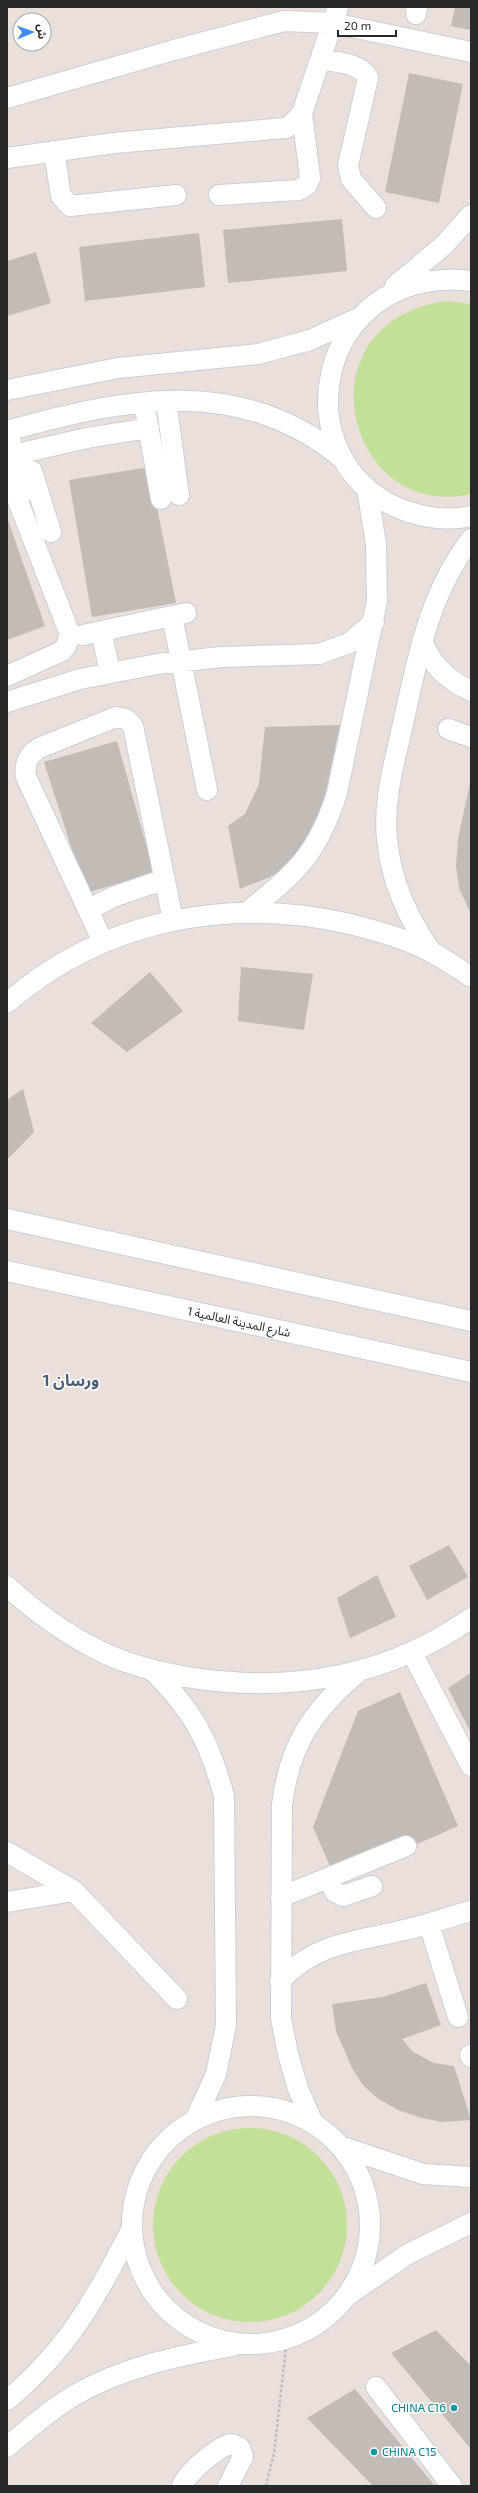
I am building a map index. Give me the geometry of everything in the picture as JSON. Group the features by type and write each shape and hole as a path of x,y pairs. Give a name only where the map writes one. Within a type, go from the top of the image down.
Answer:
{"street":[{"path":"7,98 268,24 300,21 336,15 471,52"},
{"path":"7,158 114,143 277,130 292,125 302,114 336,15"},
{"path":"321,59 360,68 366,73 368,78 348,165 352,179 376,208"},
{"path":"219,195 299,190 307,186 310,178 302,114"},
{"path":"54,151 61,196 70,206 176,195"},
{"path":"471,215 444,245 358,318 338,350 328,388 331,425 336,444 345,461 367,488 400,509 422,516 444,519 471,516"},
{"path":"372,305 390,293 410,284 430,280 471,281"},
{"path":"7,390 118,368 258,354 310,340 358,318"},
{"path":"11,430 69,415 144,403 166,401 219,402 266,414 310,435 345,461"},
{"path":"144,403 149,428 170,497 166,401"},
{"path":"16,453 87,438 149,428"},
{"path":"11,430 44,536 16,453 11,430"},
{"path":"7,473 70,634 66,646 62,651 7,676"},
{"path":"246,913 292,876 312,851 327,823 353,726 377,602 376,544 367,488"},
{"path":"432,952 414,927 400,899 391,869 386,838 386,806 391,775 422,641 437,595 452,567 471,539"},
{"path":"110,672 92,633 179,615 181,661 206,790"},
{"path":"7,702 43,689 110,672 181,661 221,657 319,654 349,643 374,622"},
{"path":"422,641 433,662 441,671 460,686 471,691"},
{"path":"99,943 89,909 26,777 25,766 30,755 39,748 116,717 126,719 133,726 165,879 178,919"},
{"path":"448,729 471,737"},
{"path":"171,848 178,919"},
{"path":"89,909 113,897 165,879"},
{"path":"65,882 99,943"},
{"path":"7,1004 26,987 60,963 99,943 136,929 178,919 218,913 295,915 330,920 365,928 432,952 471,977"},
{"path":"7,1220 471,1321"},
{"name":"شارع المدينة العالمية 1","path":"7,1271 471,1372"},
{"path":"7,1586 48,1620 97,1650 152,1670 221,1682 256,1684 318,1680 359,1672 412,1653 471,1618"},
{"path":"412,1653 471,1766"},
{"path":"152,1670 178,1696 199,1726 214,1760 224,1796 226,2024 216,2074 196,2120"},
{"path":"313,2124 298,2089 288,2054 282,2018 280,1981 282,1805 290,1761 311,1720 325,1703 359,1672"},
{"path":"281,1897 406,1846"},
{"path":"7,1852 74,1891 177,1999"},
{"path":"328,1878 335,1892 343,1896 372,1886"},
{"path":"7,1902 74,1891"},
{"path":"280,1981 296,1966 319,1951 335,1945 429,1924 471,1911"},
{"path":"429,1924 458,2017"},
{"path":"347,2295 359,2275 366,2253 369,2223 368,2208 363,2186 353,2165 340,2146 313,2124 281,2110 252,2106 228,2108 196,2120 175,2134 153,2157 137,2191 132,2228 134,2250 141,2271 151,2290 164,2308 181,2322 200,2333 220,2341 242,2344 265,2344 287,2339 321,2322 347,2295 408,2254 471,2223"},
{"path":"340,2146 423,2174 471,2177"},
{"path":"7,2400 48,2363 79,2324 132,2228"},
{"path":"7,2446 73,2397 118,2374 167,2359 242,2344"},
{"path":"376,2387 452,2486"},
{"path":"182,2486 187,2476 223,2446 232,2444 240,2448 243,2457 228,2486"}],"path":[{"path":"266,2486 274,2453 287,2339"}],"green space":[{"path":"446,301 471,304 471,494 428,495 394,479 369,451 356,417 355,379 369,345 399,317"},
{"path":"240,2128 260,2128 278,2132 296,2139 319,2156 331,2171 340,2188 347,2215 347,2235 340,2262 331,2279 319,2294 304,2306 287,2315 260,2322 240,2322 222,2318 204,2311 188,2300 175,2287 164,2271 157,2253 153,2235 153,2215 157,2197 164,2179 175,2163 188,2150 204,2139 222,2132"}],"building":[{"path":"455,7 471,7 471,30 451,26"},
{"path":"409,73 463,84 439,203 385,192"},
{"path":"342,219 347,271 228,283 223,230"},
{"path":"199,233 205,287 85,301 79,247"},
{"path":"36,252 51,303 7,316 7,261"},
{"path":"149,467 176,603 92,617 69,480"},
{"path":"7,517 45,626 7,640"},
{"path":"340,725 323,805 314,829 295,858 283,869 270,877 240,889 228,826 245,814 259,784 265,727"},
{"path":"117,741 154,873 86,893 44,762"},
{"path":"470,783 471,914 459,888 456,866 458,839"},
{"path":"241,967 313,974 304,1030 238,1021"},
{"path":"150,972 183,1011 127,1052 91,1023"},
{"path":"23,1089 34,1132 7,1160 7,1100"},
{"path":"449,1545 468,1577 427,1600 409,1566"},
{"path":"377,1575 396,1617 350,1638 337,1598"},
{"path":"471,1673 471,1733 448,1688"},
{"path":"400,1692 458,1826 415,1845 411,1836 332,1871 313,1827 358,1711"},
{"path":"426,1983 441,2025 402,2039 413,2052 434,2063 454,2066 471,2120 442,2122 422,2118 398,2110 377,2098 363,2085 353,2070 336,2031 332,2004 383,1997"},
{"name":"CHINA C16","path":"436,2330 471,2366 471,2449 391,2353"},
{"name":"CHINA C15","path":"355,2389 435,2486 373,2486 307,2418"}],"place":[{"name":"CHINA C16","path":"454,2408"},
{"name":"CHINA C15","path":"374,2452"}],"district":[{"name":"ورسان 1","path":"71,1380"}]}
